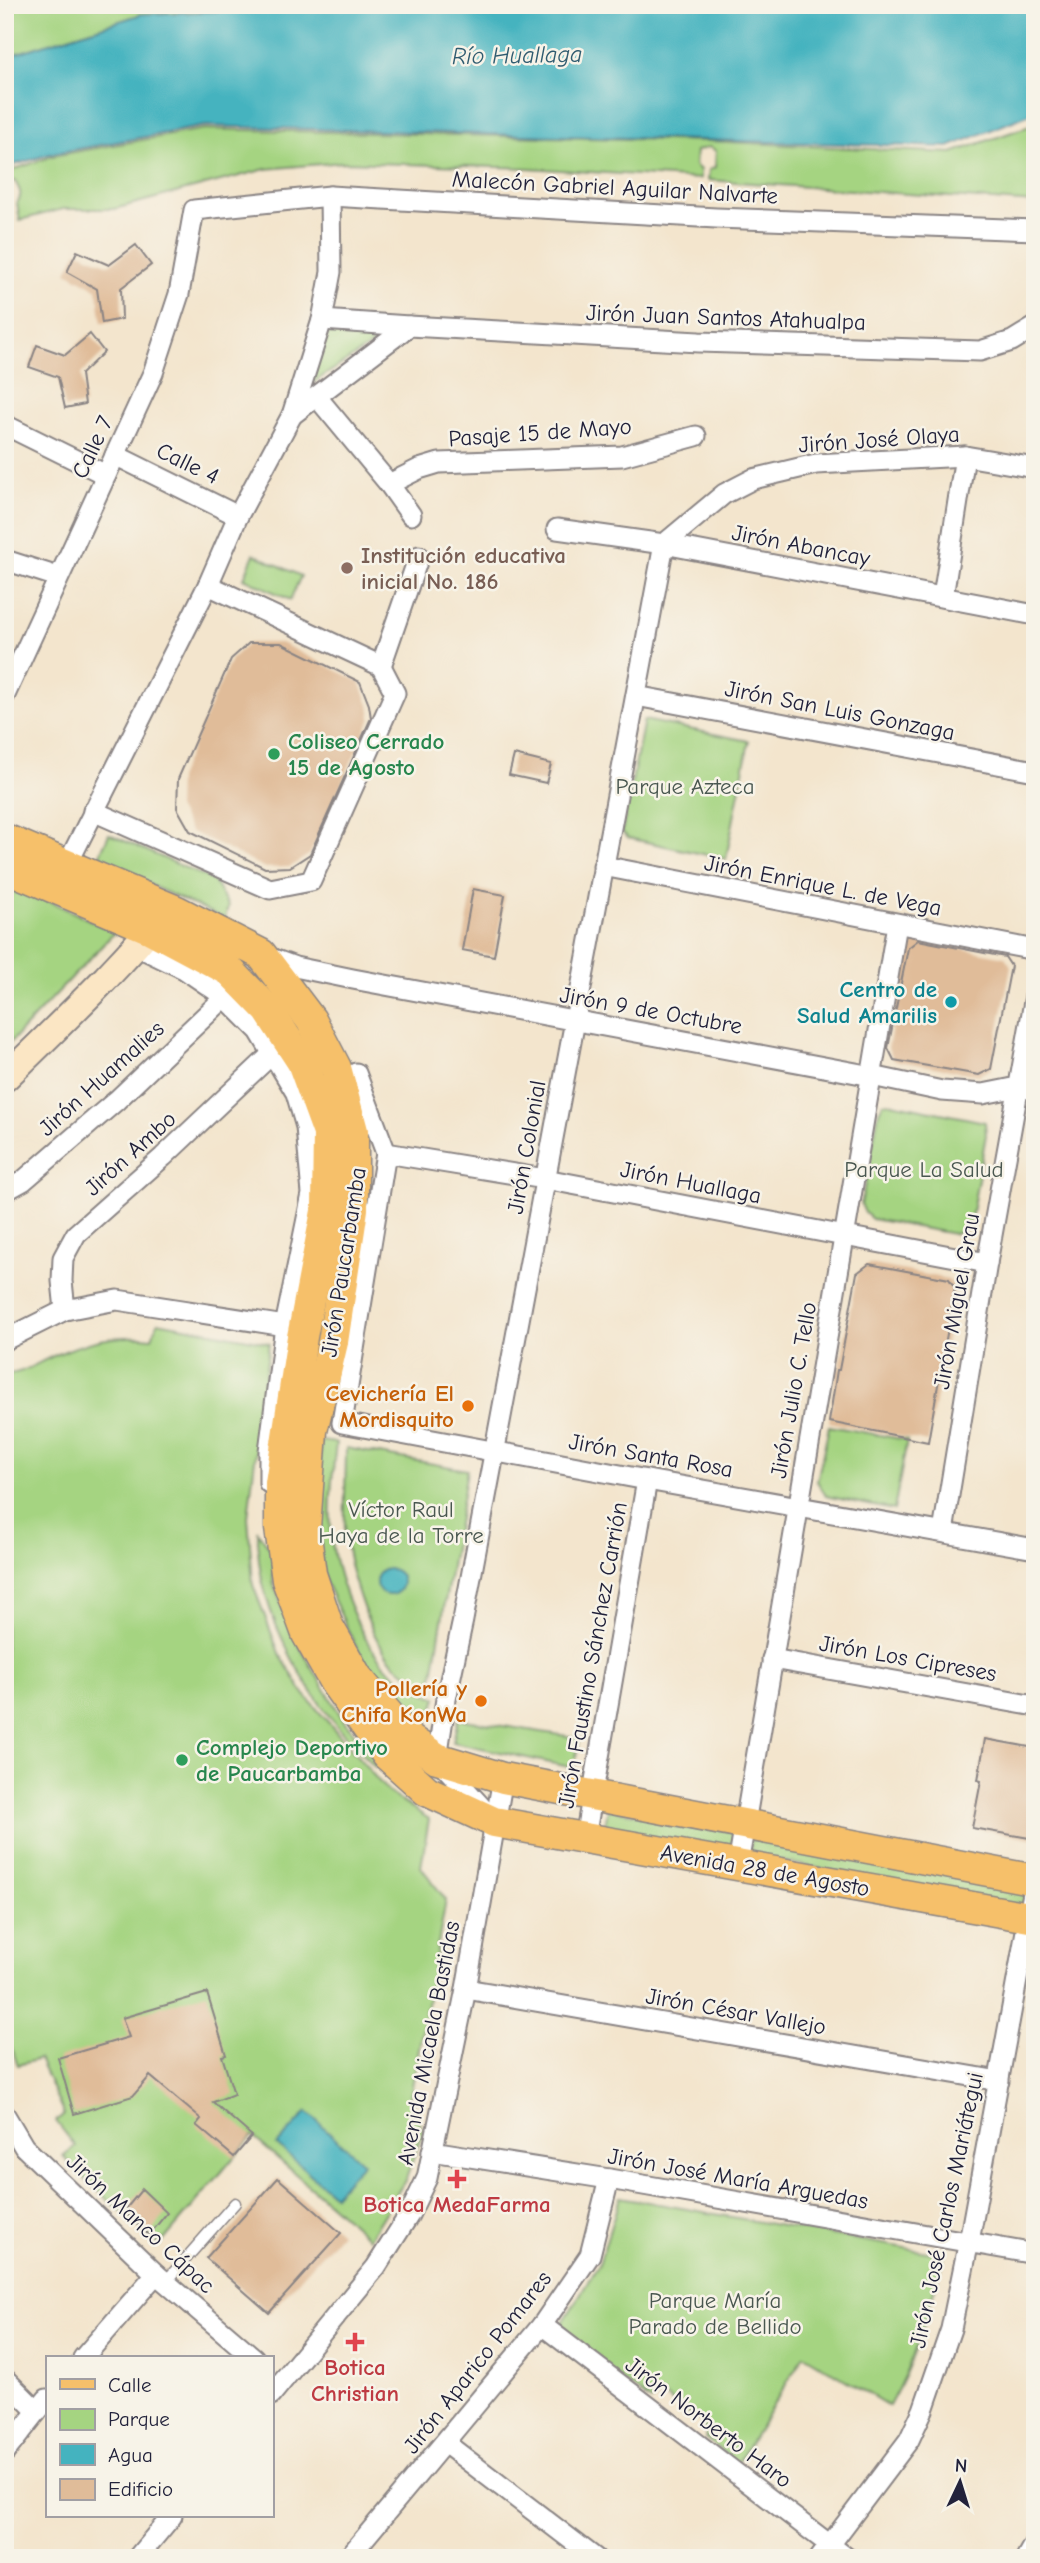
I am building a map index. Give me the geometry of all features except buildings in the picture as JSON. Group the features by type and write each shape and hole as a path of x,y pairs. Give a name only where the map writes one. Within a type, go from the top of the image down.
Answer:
{"main road":[{"path":"5,839 67,865 150,927"},
{"path":"5,867 150,927 261,954"},
{"path":"8,1068 71,1015 150,927"},
{"name":"Avenida 28 de Agosto","path":"150,927 230,971 268,1010 302,1062 328,1133 327,1206 302,1337 280,1483 283,1551 287,1580 307,1634 335,1683 387,1755 427,1791 494,1822 1032,1917"},
{"name":"Avenida 28 de Agosto","path":"261,954 311,1020 336,1068 353,1131 353,1209 332,1342 312,1431 306,1488 305,1528 311,1574 328,1626 357,1676 409,1739 437,1758 503,1778 1035,1881"}],"street":[{"name":"Malecón Gabriel Aguilar Nalvarte","path":"194,210 330,196 716,218 1035,230"},
{"path":"67,865 208,585 238,516 292,415 322,320 331,272 330,196"},
{"name":"Calle 7","path":"5,695 153,373 179,295 194,210"},
{"name":"Jirón Juan Santos Atahualpa","path":"322,320 699,342 980,351 1012,341 1035,327"},
{"path":"292,415 410,326"},
{"path":"317,397 390,484 411,515"},
{"path":"5,425 106,475"},
{"name":"Pasaje 15 de Mayo","path":"390,484 419,469 439,463 622,456 696,436"},
{"name":"Calle 4","path":"115,455 238,516"},
{"path":"943,597 965,456"},
{"name":"Jirón José Olaya","path":"664,544 724,494 753,479 816,464 965,456 1035,468"},
{"name":"Jirón Abancay","path":"557,529 664,544 1035,615"},
{"name":"Jirón Colonial","path":"437,1758 664,544"},
{"path":"381,666 419,556"},
{"path":"5,560 58,578"},
{"path":"93,811 270,889 311,881 395,693 381,666 208,585"},
{"name":"Jirón San Luis Gonzaga","path":"636,696 1035,771"},
{"name":"Jirón Enrique L. de Vega","path":"603,866 1035,950"},
{"name":"Jirón Julio C. Tello","path":"738,1865 897,924"},
{"path":"150,927 184,969 225,997 259,1031 296,1094 306,1127 312,1194 285,1326 269,1451 269,1515 283,1551"},
{"name":"Jirón 9 de Octubre","path":"261,954 312,970 942,1091 983,1094 1026,1088"},
{"name":"Jirón Miguel Grau","path":"943,1532 987,1263 1026,1088 1035,996"},
{"name":"Jirón Huamalies","path":"5,1191 23,1181 117,1100 225,997"},
{"name":"Jirón Ambo","path":"65,1310 63,1258 76,1234 163,1157 273,1053"},
{"name":"Jirón Paucarbamba","path":"342,1423 386,1153 356,1073"},
{"name":"Jirón Huallaga","path":"386,1153 545,1179 987,1263"},
{"path":"5,1340 65,1310 117,1300 285,1326"},
{"name":"Jirón Santa Rosa","path":"342,1423 1035,1549"},
{"name":"Jirón Faustino Sánchez Carrión","path":"585,1838 647,1480"},
{"name":"Jirón Los Cipreses","path":"772,1659 1035,1706"},
{"path":"437,1758 494,1822"},
{"name":"Avenida Micaela Bastidas","path":"275,2384 376,2267 409,2215 427,2178 466,1989 503,1778"},
{"name":"Jirón José Carlos Mariátegui","path":"826,2552 909,2440 923,2410 951,2329 1032,1917 1035,1881"},
{"name":"Jirón César Vallejo","path":"466,1989 999,2081"},
{"name":"Jirón Manco Cápac","path":"5,2115 24,2147 161,2278 252,2356"},
{"name":"Jirón José María Arguedas","path":"432,2151 609,2179 1035,2254"},
{"name":"Jirón Aparico Pomares","path":"353,2556 542,2325 590,2255 609,2179"},
{"path":"85,2356 161,2278"},
{"name":"Jirón Norberto Haro","path":"542,2325 826,2552 847,2558"},
{"path":"5,2379 42,2405 5,2452"},
{"path":"445,2443 595,2558"},
{"path":"137,2558 170,2518"},
{"path":"1026,2558 1035,2542"}],"lane":[{"path":"161,2278 235,2203"}],"green space":[{"path":"5,5 399,5 142,14 5,57"},
{"path":"1035,124 1035,203 708,180 709,170 715,167 716,151 709,147 696,151 695,165 700,170 700,179 528,168 343,162 266,169 114,209 63,209 20,220 17,203 19,190 15,181 5,182 5,173 52,156 204,129 707,141 952,153"},
{"path":"328,333 381,339 309,385"},
{"path":"254,554 301,576 290,600 244,578"},
{"name":"Parque Azteca","path":"644,720 749,741 726,859 628,838 622,832"},
{"path":"109,834 213,880 228,906 225,919 97,861"},
{"path":"5,880 115,932 8,1045 5,1040"},
{"name":"Parque La Salud","path":"883,1103 985,1122 986,1135 970,1223 965,1230 954,1234 872,1219 865,1213 861,1204"},
{"name":"Complejo Deportivo de Paucarbamba","path":"158,1322 269,1343 248,1517 253,1585 279,1653 304,1694 388,1792 429,1819 421,1867 446,1900 410,2098 423,2131 406,2179 369,2238 252,2136 160,2245 89,2183 63,2156 75,2146 56,2121 64,2114 39,2059 18,2065 5,2032 5,1374 23,1370 63,1352 100,1340 152,1338"},
{"path":"829,1426 907,1440 894,1510 826,1496 817,1481"},
{"path":"321,1441 336,1443 331,1529 337,1566 351,1608 360,1628 382,1662 405,1682 437,1698 430,1720 383,1689 355,1645 326,1583 318,1545"},
{"name":"Víctor Raul Haya de la Torre","path":"346,1448 467,1470 431,1687 410,1676 391,1660 374,1633 360,1598 346,1544"},
{"path":"258,1532 274,1554 273,1582 294,1637 344,1721 377,1761 375,1767 331,1718 293,1660 266,1596 259,1564"},
{"path":"458,1719 580,1738 574,1768 453,1742"},
{"path":"608,1809 735,1832 731,1852 604,1830"},
{"path":"752,1835 1027,1888 1023,1907 749,1855"},
{"name":"Parque María Parado de Bellido","path":"620,2197 944,2255 915,2350 889,2406 804,2355 737,2464 706,2438 704,2423 661,2394 651,2402 557,2332 599,2264"}],"water":[{"name":"Río Huallaga","path":"399,5 1035,5 1035,112 949,147 205,126 50,154 5,168 5,57 142,14"},
{"path":"389,1569 398,1573 402,1582 398,1591 389,1595 380,1591 376,1582 380,1573"},
{"path":"307,2112 363,2163 334,2195 277,2145"}],"place":[{"name":"Institución educativa inicial No. 186","path":"347,568"},
{"name":"Coliseo Cerrado 15 de Agosto","path":"274,754"},
{"name":"Centro de Salud Amarilis","path":"951,1002"},
{"name":"Cevichería El Mordisquito","path":"468,1406"},
{"name":"Pollería y Chifa KonWa","path":"481,1701"},
{"name":"Complejo Deportivo de Paucarbamba","path":"182,1760"},
{"name":"Botica MedaFarma","path":"457,2179"},
{"name":"Botica Christian","path":"355,2342"}]}
